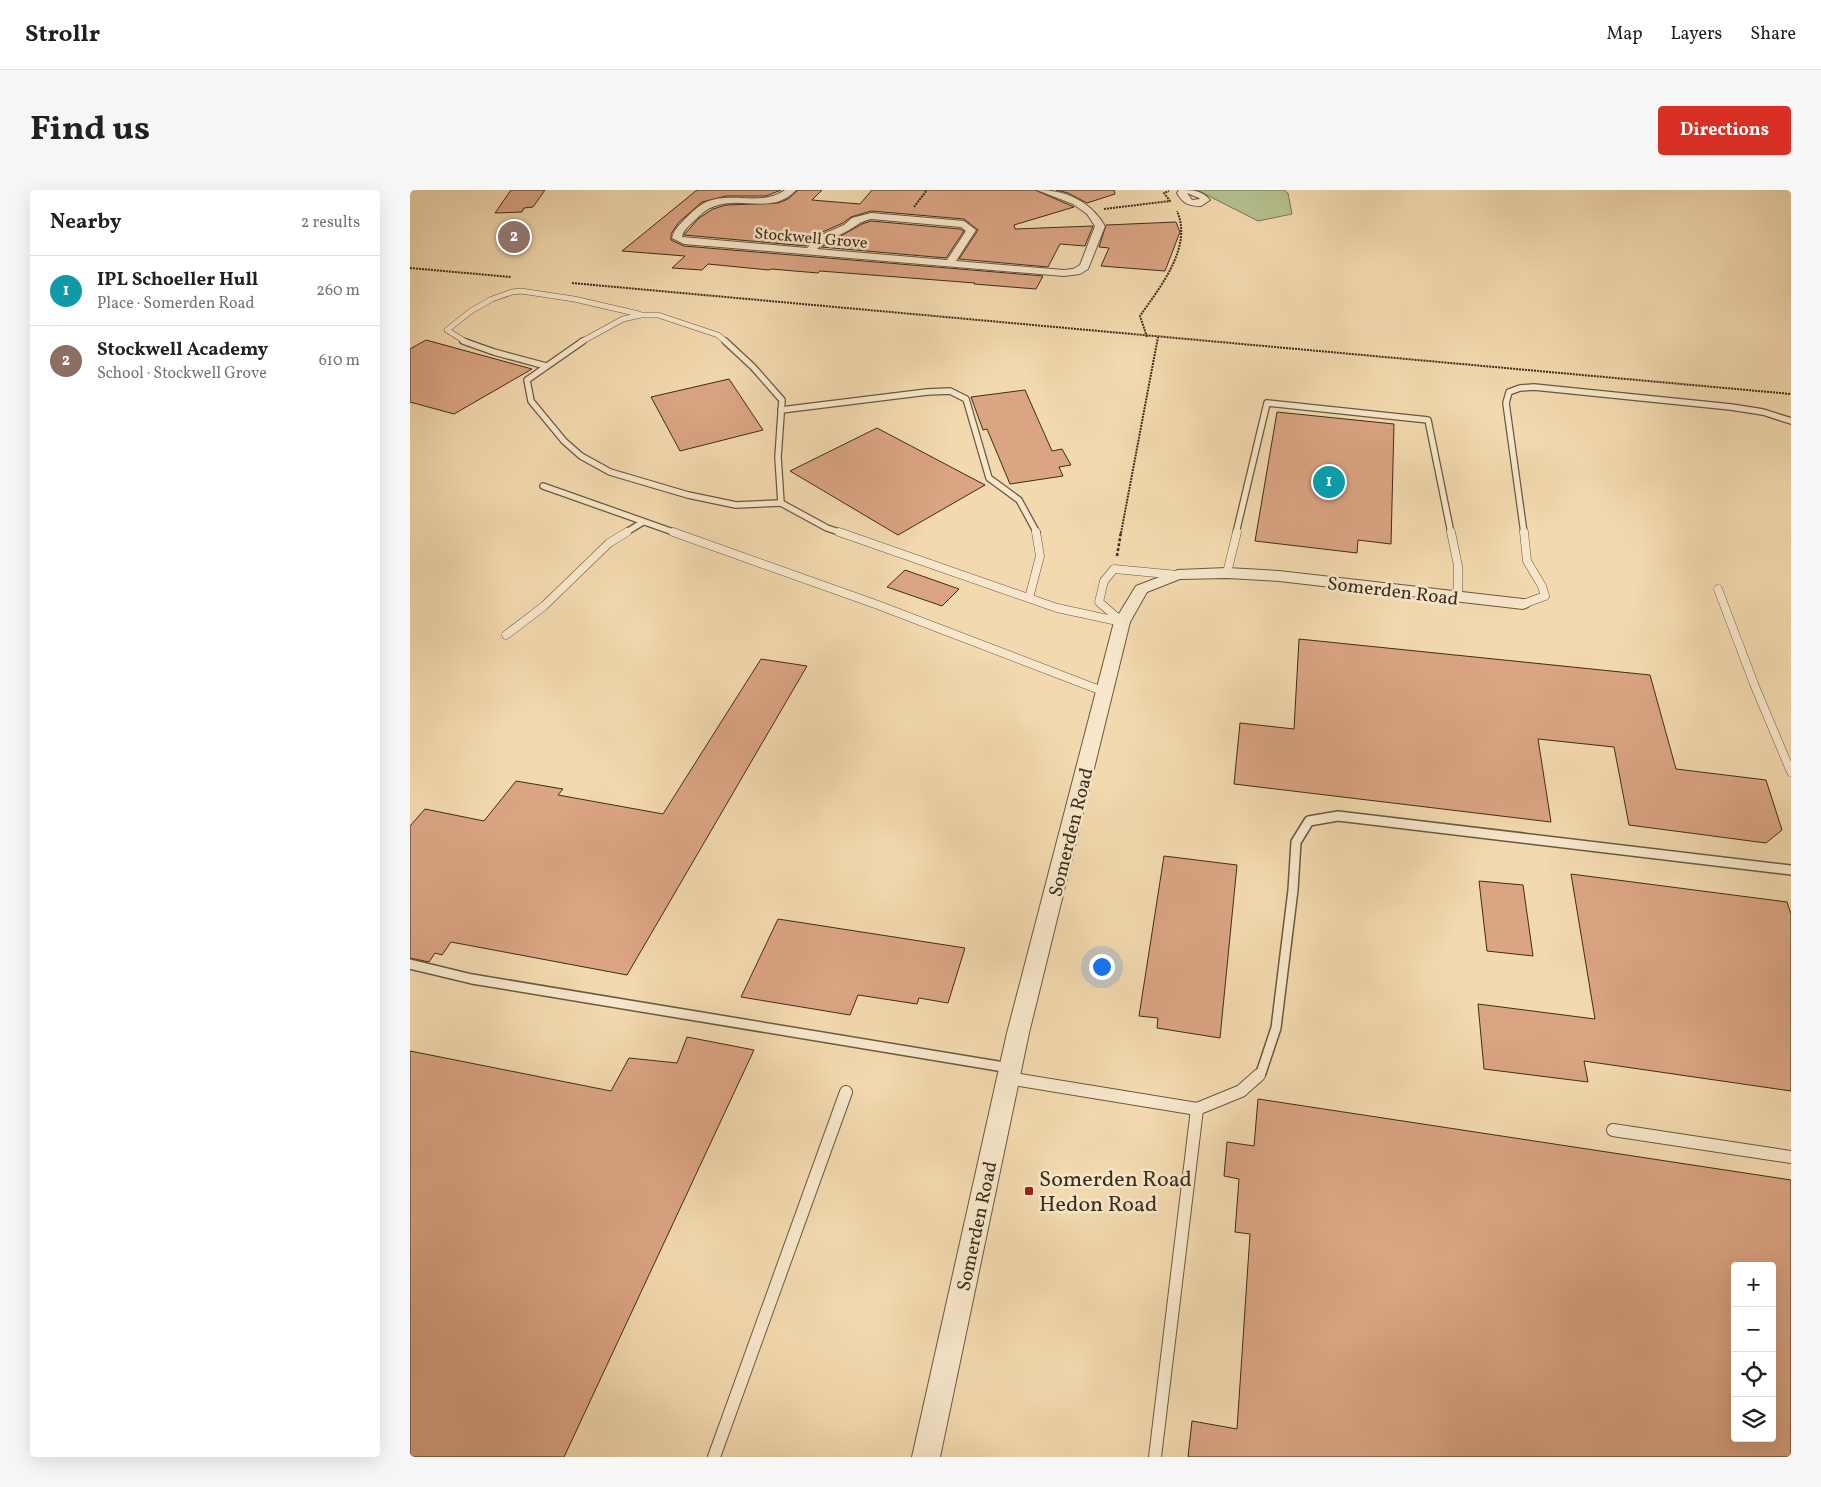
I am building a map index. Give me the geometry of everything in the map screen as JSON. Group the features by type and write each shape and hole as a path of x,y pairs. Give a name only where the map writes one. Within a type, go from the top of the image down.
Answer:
{"street":[{"name":"Stockwell Grove","path":"791,190 778,200 766,202 726,200 709,205 678,232 677,238 684,241 1064,273 1076,272 1084,267 1100,226 1096,216 1089,210"},
{"path":"1042,190 1061,194 1089,210"},
{"path":"809,252 822,238 847,227 855,220 871,216 964,224 971,230 949,264"},
{"name":"Somerden Road","path":"926,1457 1009,1073 1122,622 1141,589 1178,575 1227,573 1279,576 1523,604"}],"lane":[{"path":"546,366 482,348 453,336 447,330 454,323 488,302 507,293 520,291 593,302 641,315 658,316 718,335 753,367 782,400 778,457 781,503"},
{"path":"641,315 623,319 578,344 527,380 531,401 564,441 581,456 610,472 688,495 736,505 781,503 827,528 1057,608 1122,622"},
{"path":"1523,604 1545,596 1543,585 1533,574 1525,558 1525,541 1506,403 1509,392 1520,388 1534,387 1731,407 1763,412 1791,421"},
{"path":"781,410 927,392 950,392 966,400 989,478 1019,500 1036,529 1040,556 1029,598"},
{"path":"1227,573 1267,403 1428,420 1458,566 1458,597"},
{"path":"543,486 878,606 1105,692"},
{"path":"506,635 544,606 609,543 644,522"},
{"path":"1122,622 1099,602 1104,581 1114,569 1178,575"},
{"path":"1718,589 1754,684 1791,772"},
{"path":"410,964 472,979 1009,1073 1197,1109 1241,1092 1261,1072 1276,1028 1293,890 1296,842 1309,821 1338,816 1791,870"},
{"path":"714,1457 846,1092"},
{"path":"1155,1457 1197,1109"},
{"path":"1613,1130 1791,1157"}],"path":[{"path":"1147,336 1140,316 1164,277 1180,246 1184,231 1180,214 1164,193 1172,190"},
{"path":"1089,210 1170,201"},
{"path":"410,268 518,278"},
{"path":"567,283 1791,394"},
{"path":"1114,569 1158,338"}],"green space":[{"path":"1197,190 1284,190 1288,193 1292,214 1258,221"}],"building":[{"path":"511,190 545,190 533,207 524,208 522,212 495,213"},
{"path":"697,190 781,190 766,196 726,196 702,202 679,222 671,234 671,240 684,246 1043,276 1036,289 820,271 818,273 769,270 708,264 702,270 672,268 685,256 622,251"},
{"path":"798,190 822,190 812,200 860,204 872,190 1035,190 1074,207 1014,225 1015,229 1093,226 1085,246 1060,244 1048,267 959,259 978,230 964,219 871,211 851,217 843,223 818,234 806,246 684,235 699,218 713,209 726,205 778,203 788,199"},
{"path":"1056,190 1114,190 1115,194 1087,203 1068,193"},
{"path":"871,221 960,229 964,231 946,258 821,247"},
{"path":"1176,222 1180,232 1165,271 1101,266 1109,248 1099,247 1106,225"},
{"path":"426,340 532,369 454,414 410,402 410,349"},
{"path":"729,379 763,430 680,451 651,397"},
{"path":"1025,390 1052,451 1062,449 1071,465 1059,467 1063,476 1010,484 987,429 983,430 971,397"},
{"path":"1277,412 1394,424 1391,544 1358,540 1357,553 1255,541"},
{"path":"877,428 985,485 898,535 790,471"},
{"path":"905,570 959,589 942,606 887,587"},
{"path":"1299,639 1650,675 1676,769 1766,780 1782,830 1766,843 1629,825 1614,747 1538,739 1551,822 1234,784 1240,723 1294,729"},
{"path":"761,659 807,666 627,975 451,942 442,955 435,953 429,962 410,958 410,826 425,809 484,821 516,781 563,789 558,795 663,814"},
{"path":"1164,856 1237,865 1220,1038 1157,1028 1158,1018 1139,1016"},
{"path":"1571,874 1787,902 1791,914 1791,1091 1584,1061 1588,1082 1484,1069 1478,1004 1595,1019"},
{"path":"1479,881 1523,885 1533,956 1487,951"},
{"path":"778,919 965,948 948,1003 919,998 917,1004 858,995 850,1015 741,997"},
{"path":"687,1037 754,1050 564,1457 410,1457 410,1051 611,1091 629,1058 677,1063"},
{"path":"1258,1099 1791,1180 1791,1457 1188,1457 1192,1421 1237,1429 1250,1234 1235,1232 1239,1179 1224,1176 1227,1142 1254,1146"}],"place":[{"name":"Stockwell Academy","path":"514,237"},
{"name":"IPL Schoeller Hull","path":"1329,482"},
{"name":"Somerden Road Hedon Road","path":"1029,1191"}]}
